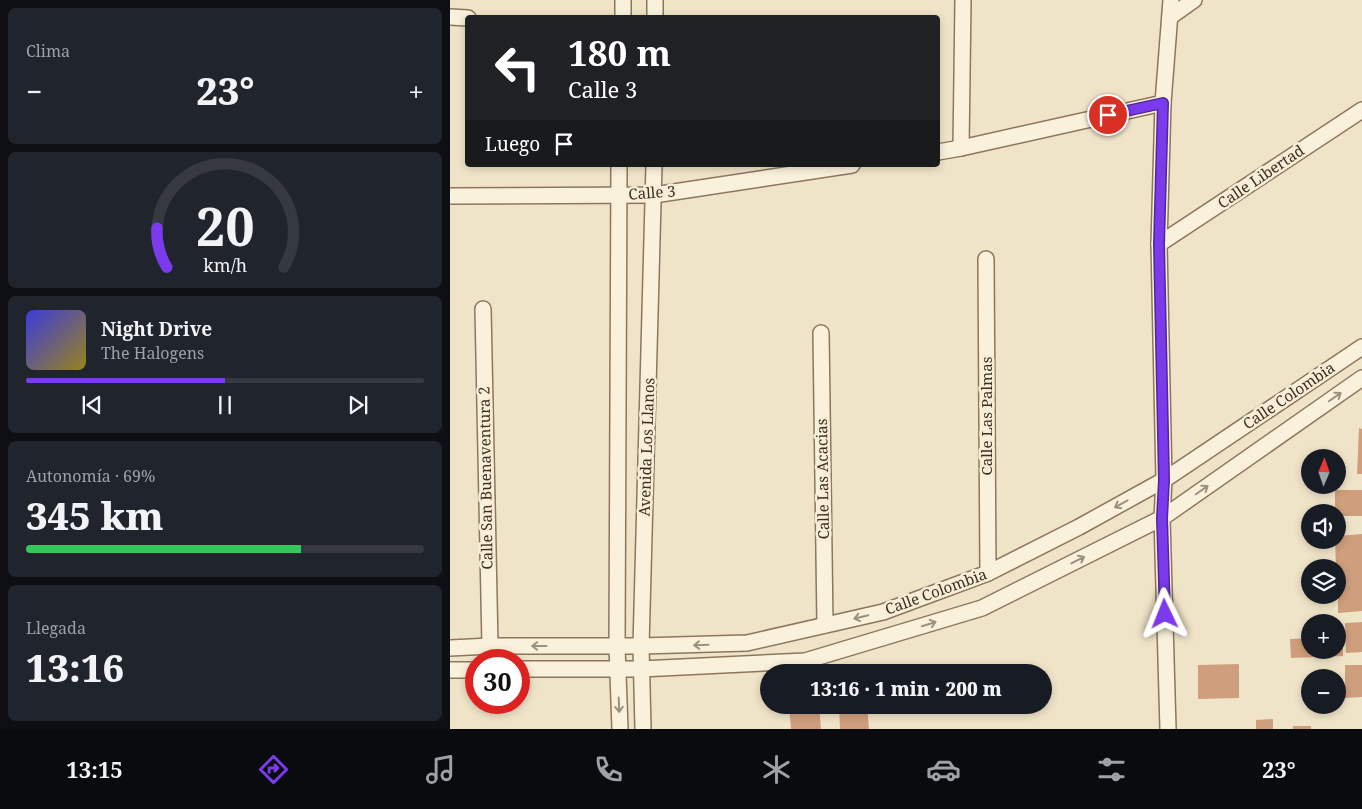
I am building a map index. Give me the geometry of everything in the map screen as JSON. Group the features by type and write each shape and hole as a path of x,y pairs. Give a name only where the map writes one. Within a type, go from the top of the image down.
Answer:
{"street":[{"path":"623,0 623,15"},
{"path":"655,0 655,15"},
{"path":"961,148 963,0"},
{"path":"1168,729 1162,518 1164,480 1159,244 1163,103 1171,0"},
{"path":"1170,17 1194,0"},
{"path":"450,18 465,18"},
{"path":"940,152 1163,103"},
{"name":"Calle Libertad","path":"1159,244 1362,110"},
{"name":"Avenida Los Llanos","path":"619,167 617,646 620,729"},
{"name":"Avenida Los Llanos","path":"643,729 641,646 654,167"},
{"name":"Calle 3","path":"450,196 654,195 839,167"},
{"name":"Calle Las Palmas","path":"986,258 988,573"},
{"name":"Calle San Buenaventura 2","path":"483,309 490,646"},
{"name":"Calle Las Acacias","path":"821,333 825,625"},
{"name":"Calle Colombia","path":"450,648 746,643 883,612 988,573 1079,527 1164,480 1362,346"},
{"name":"Calle Colombia","path":"530,669 641,669 805,662 982,608 1162,518 1362,378"},
{"path":"450,670 465,670"}],"building":[{"path":"1359,428 1362,429 1362,474 1357,474"},
{"path":"1346,490 1362,490 1362,516 1346,516 1346,504 1335,504 1335,494 1346,494"},
{"path":"1362,534 1362,611 1338,613 1338,604 1346,604 1346,559 1336,559 1335,549 1346,549 1346,535"},
{"path":"1362,622 1362,652 1346,653 1346,623"},
{"path":"1301,638 1301,658 1291,658 1290,639"},
{"path":"1239,664 1239,698 1198,699 1198,665"},
{"path":"1345,665 1362,665 1362,697 1346,698"},
{"path":"790,714 820,714 821,729 791,729"},
{"path":"839,714 868,714 869,729 840,729"},
{"path":"1273,719 1273,729 1256,729 1256,720"},
{"path":"1293,726 1311,726 1311,729 1293,729"}],"route":[{"path":"1108,115 1163,103 1159,244 1165,614"}]}
